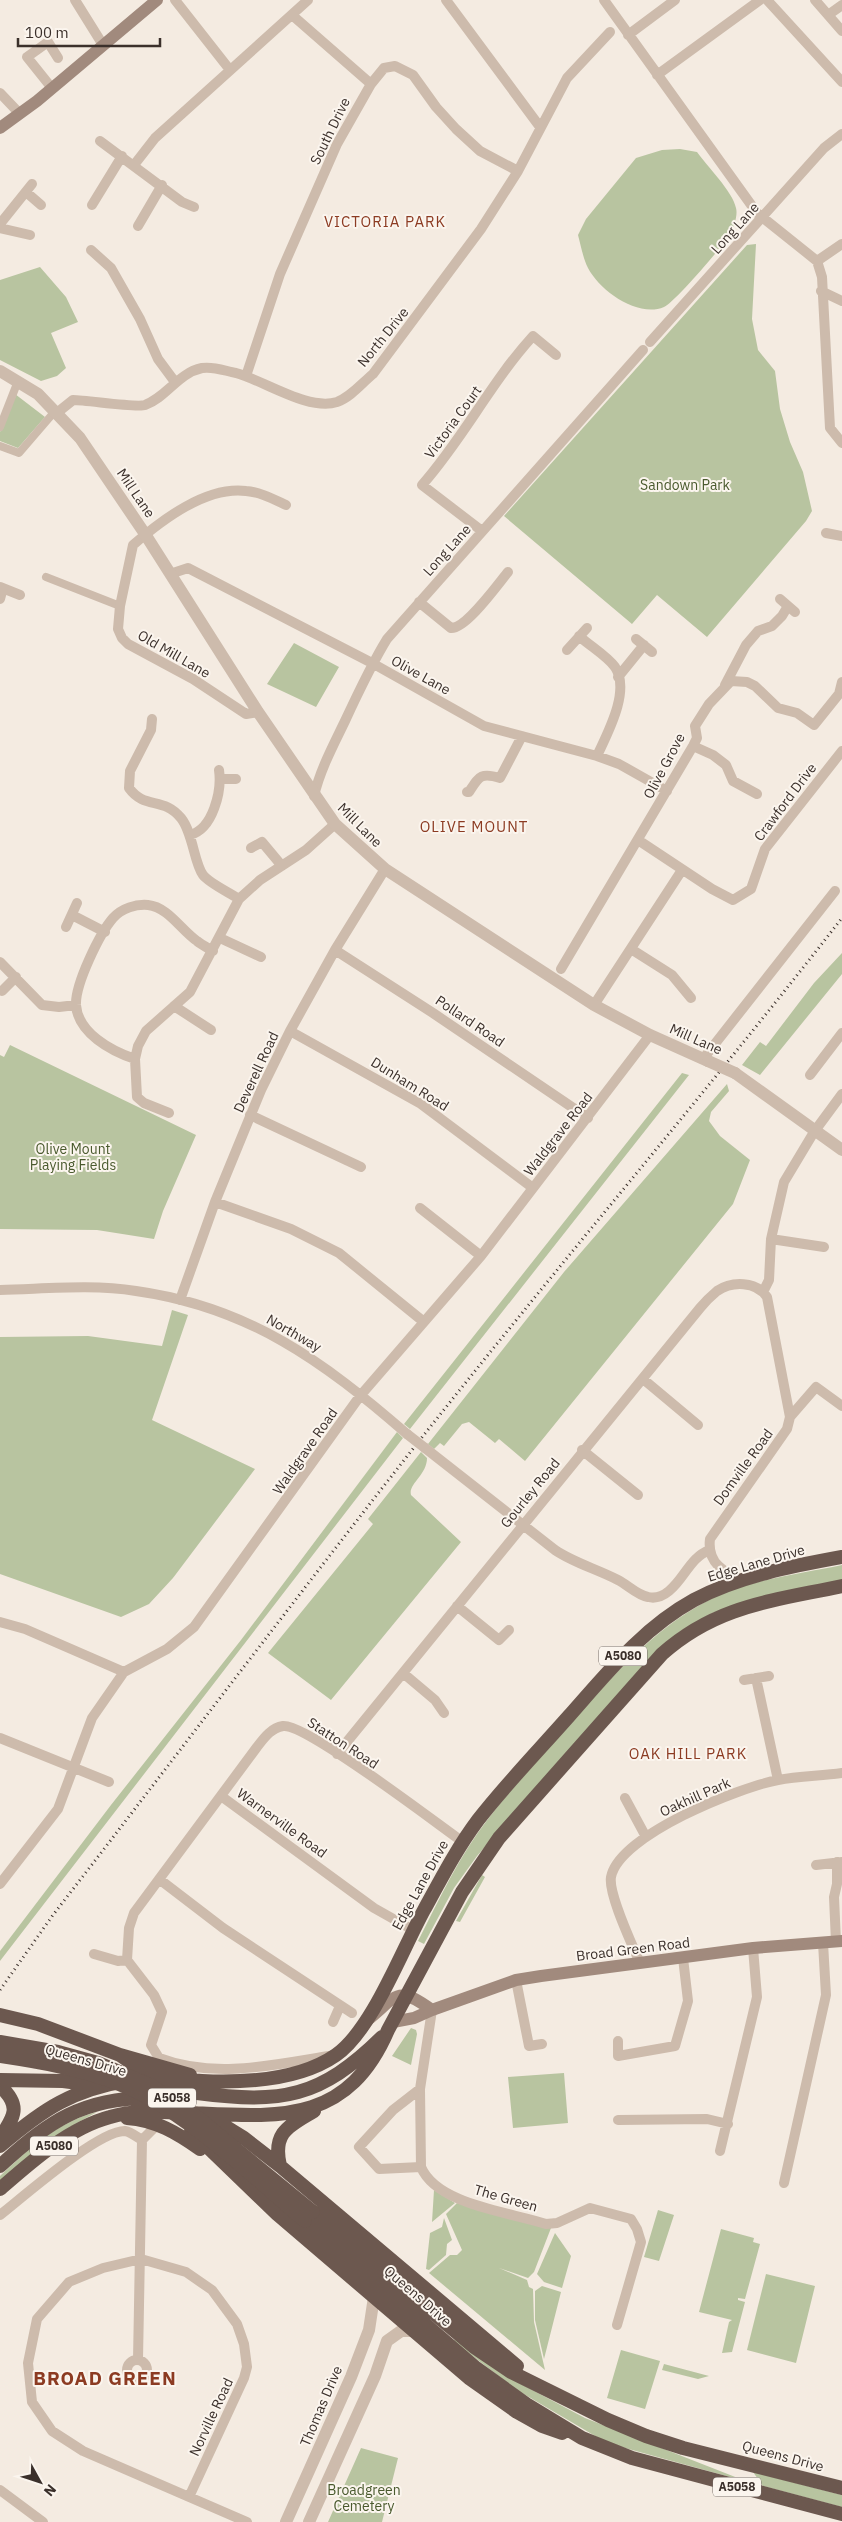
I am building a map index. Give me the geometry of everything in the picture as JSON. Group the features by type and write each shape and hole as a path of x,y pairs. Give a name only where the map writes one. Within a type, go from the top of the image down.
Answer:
{"highway":[{"name":"Edge Lane Drive","path":"0,2146 53,2104 80,2092 104,2086 134,2088 154,2079 213,2081 282,2076 314,2067 336,2055 367,2021 413,1930 463,1842 492,1804 609,1671 640,1639 664,1619 721,1587 842,1557"},
{"name":"A5080","path":"160,2118 191,2104 204,2114 280,2114 328,2103 348,2088 370,2065 378,2053 390,2026 462,1892 499,1838 662,1654 688,1633 732,1610 842,1586"},
{"path":"0,2015 38,2024 120,2055 213,2081 191,2104 188,2122 192,2132 222,2163 469,2378 517,2412 542,2426 582,2438"},
{"path":"134,2088 162,2098 191,2104 300,2093 316,2087 346,2070 390,2026"},
{"path":"63,2082 75,2074 83,2064 84,2051 75,2037"},
{"name":"Queens Drive","path":"0,2042 58,2052 98,2063 152,2086 197,2116 476,2368 526,2404 582,2438 632,2458 842,2514"},
{"path":"93,2045 110,2058 171,2130 222,2163"},
{"path":"120,2055 191,2104"},
{"name":"Queens Drive","path":"0,2056 93,2076 120,2084 149,2099 213,2143 309,2216 474,2347 511,2372 608,2420 646,2436 683,2448 842,2488"},
{"path":"0,2080 63,2082 104,2086"},
{"path":"0,2086 10,2096 14,2108 14,2116 0,2138"},
{"path":"113,2116 130,2106 134,2088"},
{"path":"0,2166 37,2132 57,2119 134,2088 168,2089"},
{"path":"280,2166 278,2142 285,2130 328,2103"},
{"path":"204,2114 244,2138 294,2177 542,2386"},
{"name":"A5080","path":"2,2187 74,2132 113,2116"},
{"path":"113,2116 138,2119 160,2118 192,2132"},
{"path":"268,2205 266,2192 272,2181 279,2176 294,2177"}],"main road":[{"path":"0,128 20,114 157,0"},
{"name":"Broad Green Road","path":"390,2026 516,1980 753,1948 839,1942"},
{"path":"367,2021 392,1998 407,1996 432,2010"}],"street":[{"path":"75,0 103,45"},
{"path":"175,0 230,70"},
{"path":"134,165 156,138 308,0"},
{"path":"446,0 540,127"},
{"path":"604,0 757,214 817,262 822,277 821,291 830,428 842,443"},
{"path":"628,35 675,0"},
{"path":"657,75 760,0"},
{"path":"767,0 840,75"},
{"path":"815,0 842,31"},
{"path":"828,15 842,5"},
{"path":"292,15 371,84"},
{"name":"North Drive","path":"57,411 73,400 144,406 158,398 183,376 202,368 216,368 246,376 306,401 321,404 338,402 351,394 373,374 481,230 518,171 567,78 610,32"},
{"path":"51,87 27,57 48,42 58,58"},
{"name":"South Drive","path":"246,376 280,274 337,144 371,84 384,68 395,66 414,75 436,107 480,151 518,171"},
{"path":"0,93 20,114"},
{"name":"Long Lane","path":"650,342 824,148 842,134"},
{"path":"100,141 162,185 182,202 194,207"},
{"path":"92,205 122,156"},
{"path":"138,226 162,185"},
{"path":"0,224 29,188 41,206"},
{"path":"0,228 30,235"},
{"path":"817,262 842,244"},
{"path":"91,250 111,268 140,319 158,358 175,382"},
{"path":"821,291 842,301"},
{"name":"Victoria Court","path":"482,531 422,485 446,458 517,354 533,336 556,355"},
{"name":"Long Lane","path":"314,796 319,776 372,664 387,639 643,350"},
{"name":"Mill Lane","path":"0,371 38,394 57,411 83,442 146,534 258,712 335,824 385,869 594,1005 650,1036 735,1073 755,1085 814,1132 842,1150"},
{"path":"0,427 18,381"},
{"path":"0,446 19,453 57,411"},
{"name":"Old Mill Lane","path":"258,712 246,714 193,679 128,644 118,629 120,606 133,545 146,534 198,500 224,491 257,493 286,505"},
{"path":"826,533 842,536"},
{"name":"Olive Lane","path":"170,574 188,568 372,664 484,726 597,756 619,764 667,791"},
{"path":"419,602 451,628 456,628 465,622 508,572"},
{"path":"46,577 120,606"},
{"path":"1,591 20,595"},
{"name":"Olive Grove","path":"561,969 693,746 697,738 695,726 709,704 725,685 746,645 758,631 772,626 788,606"},
{"path":"567,650 583,632 615,667 618,677 618,712 597,756"},
{"path":"618,677 644,645"},
{"path":"725,685 731,681 747,682 755,686 778,708 797,713 814,724 839,694 842,682"},
{"path":"152,719 150,730 130,771 129,788 143,801 161,803 181,818 190,834 204,875 239,899"},
{"path":"467,792 469,792 479,777 485,774 500,778 522,736"},
{"path":"693,746 713,755 726,765 733,780 757,795"},
{"name":"Crawford Drive","path":"638,840 682,870 733,900 751,890 766,849 842,751"},
{"path":"190,834 196,833 207,823 216,800 220,774 236,778"},
{"path":"169,1112 160,1104 137,1097 134,1059 146,1031 190,992 239,899 260,880 306,850 335,824"},
{"path":"251,848 260,838 282,866"},
{"name":"Deverell Road","path":"180,1300 215,1202 250,1115 290,1030 335,950 385,869"},
{"path":"594,1005 682,870"},
{"path":"705,1060 835,891"},
{"path":"66,927 77,903"},
{"path":"134,1059 113,1052 99,1042 81,1019 76,1006 79,982 114,917 135,905 159,907 196,940 213,951"},
{"path":"72,915 105,932"},
{"path":"220,938 261,957"},
{"path":"631,949 672,975 691,998"},
{"name":"Pollard Road","path":"335,950 433,1012 588,1118"},
{"path":"0,962 42,1004 59,1008 76,1006"},
{"path":"2,991 16,977"},
{"path":"174,1006 211,1030"},
{"name":"Dunham Road","path":"290,1030 422,1104 533,1188"},
{"path":"810,1074 814,1064 842,1033"},
{"name":"Waldgrave Road","path":"0,1884 58,1809 92,1718 124,1672 167,1649 194,1627 360,1396 481,1256 650,1036"},
{"path":"790,1417 767,1297 763,1292 769,1280 771,1239 784,1182 814,1132 842,1094"},
{"path":"250,1115 361,1167"},
{"path":"215,1202 291,1229 339,1253 424,1322"},
{"path":"420,1208 481,1256"},
{"path":"771,1239 824,1247"},
{"name":"Gourley Road","path":"338,1754 582,1450 643,1379 700,1308 717,1291 730,1286 746,1284 763,1292"},
{"name":"Northway","path":"0,1290 96,1288 136,1290 217,1310 291,1344 564,1557 609,1576 639,1594 651,1598 664,1595 671,1590 693,1561 710,1550"},
{"path":"643,1379 698,1425"},
{"name":"Domville Road","path":"710,1550 712,1534 787,1429 790,1417 816,1387 842,1406"},
{"path":"582,1450 638,1495"},
{"path":"710,1550 717,1565 744,1580"},
{"path":"457,1606 499,1640 509,1630"},
{"path":"0,1622 24,1629 124,1672"},
{"path":"403,1673 435,1700 444,1713"},
{"path":"744,1680 769,1676"},
{"path":"756,1678 778,1780"},
{"name":"Statton Road","path":"221,1796 270,1732 284,1726 294,1728 338,1754 463,1842"},
{"path":"0,1738 110,1782"},
{"name":"Oakhill Park","path":"640,1963 611,1882 618,1862 646,1837 678,1817 753,1786 778,1780 842,1773"},
{"name":"Warnerville Road","path":"127,1960 129,1928 134,1913 221,1796 374,1908 413,1930"},
{"path":"625,1798 646,1837"},
{"path":"816,1866 840,1862 834,1897 839,1942"},
{"path":"159,1879 223,1928 352,2013"},
{"path":"784,2183 826,1995 823,1943"},
{"path":"720,2151 728,2124 757,1996 753,1948"},
{"path":"94,1954 118,1961 127,1960 160,2006 161,2018 151,2045 159,2058 207,2068 264,2067 336,2055"},
{"path":"618,2041 618,2056 675,2046 688,2001 683,1958"},
{"path":"516,1980 529,2046 542,2044"},
{"path":"333,2022 340,2006"},
{"path":"420,2089 393,2110 359,2147 379,2169 421,2167 420,2089 432,2010"},
{"path":"138,2360 142,2140 160,2118"},
{"path":"618,2120 706,2119 728,2124"},
{"path":"0,2214 95,2142 117,2132 126,2131 142,2140"},
{"name":"The Green","path":"421,2167 425,2177 433,2185 459,2199 546,2224 557,2223 590,2208 631,2219 638,2229 641,2242 618,2325"},
{"name":"Norville Road","path":"189,2497 244,2378 247,2367 244,2344 237,2324 212,2290 186,2272 141,2259 103,2268 69,2282 37,2319 28,2363 32,2402 52,2430 83,2451 189,2497 247,2522"},
{"name":"Thomas Drive","path":"286,2522 369,2330 374,2297"},
{"path":"309,2522 375,2376 387,2341 401,2331 414,2331"},
{"path":"0,2490 43,2522"}],"green space":[{"path":"680,149 697,152 719,179 734,202 736,211 735,221 726,240 677,296 664,307 643,309 621,300 601,285 588,268 578,235 586,219 636,158 662,150"},
{"name":"Sandown Park","path":"756,244 752,319 758,350 775,371 780,409 790,442 803,472 812,511 806,521 707,637 657,595 632,624 504,516 747,245"},
{"path":"40,267 66,297 78,322 51,333 66,368 57,376 41,381 0,360 0,280"},
{"path":"15,394 45,417 18,448 0,441 0,432"},
{"path":"294,643 339,667 316,707 267,684"},
{"path":"842,953 842,974 760,1075 742,1065 760,1042 766,1046 814,983"},
{"name":"Olive Mount Playing Fields","path":"10,1045 196,1135 163,1211 154,1239 97,1230 0,1229 0,1055 4,1057"},
{"path":"682,1073 689,1075 410,1429 404,1424"},
{"path":"727,1084 729,1091 711,1112 709,1121 720,1136 750,1160 733,1204 525,1461 499,1439 495,1443 469,1422 462,1424 444,1446 440,1443 434,1449 428,1444 564,1272"},
{"path":"172,1310 188,1315 152,1420 255,1469 173,1578 149,1604 121,1617 0,1574 0,1337 88,1336 162,1346"},
{"path":"397,1432 403,1438 0,1961 0,1951 111,1805 241,1640"},
{"path":"421,1452 427,1458 426,1464 412,1487 411,1495 461,1542 331,1700 268,1653 373,1524 368,1519"},
{"path":"842,1565 842,1582 795,1591 712,1613 679,1632 556,1764 477,1856 454,1888 424,1944 418,1941 459,1863 488,1819 634,1655 668,1626 707,1601 722,1594 755,1583"},
{"path":"482,1875 485,1877 460,1922 456,1921"},
{"path":"411,2028 416,2030 417,2034 411,2065 392,2056"},
{"path":"564,2073 568,2123 513,2128 508,2077"},
{"path":"97,2112 70,2127 0,2181 0,2176 44,2138 69,2122"},
{"path":"434,2190 455,2203 432,2222"},
{"path":"457,2203 551,2228 534,2272 528,2278 499,2268 527,2280 529,2287 533,2289 534,2322 545,2370 429,2273 450,2255 457,2255 462,2250 446,2214"},
{"path":"658,2210 674,2215 659,2261 644,2257"},
{"path":"444,2218 452,2240 447,2244 446,2255 429,2270 426,2269 430,2233 442,2227"},
{"path":"721,2229 754,2238 753,2242 760,2244 745,2299 738,2298 738,2300 745,2302 732,2352 722,2353 729,2322 732,2320 699,2312"},
{"path":"555,2233 571,2256 562,2288 544,2282 537,2274"},
{"path":"766,2274 815,2286 796,2363 747,2350"},
{"path":"542,2286 561,2292 544,2359 535,2320 535,2291"},
{"path":"456,2339 519,2383 585,2418 748,2482 607,2443 517,2390 453,2341"},
{"path":"621,2350 660,2361 645,2409 607,2398"},
{"path":"664,2364 709,2376 698,2379 662,2370"},
{"name":"Broadgreen Cemetery","path":"361,2448 398,2458 382,2522 328,2522"},
{"path":"753,2472 842,2495 842,2507 763,2486"}],"railway":[{"path":"0,1990 53,1915 412,1450 736,1052 842,918"}],"district":[{"name":"VICTORIA PARK","path":"385,222"},
{"name":"OLIVE MOUNT","path":"474,827"},
{"name":"OAK HILL PARK","path":"688,1754"},
{"name":"BROAD GREEN","path":"105,2378"}]}
